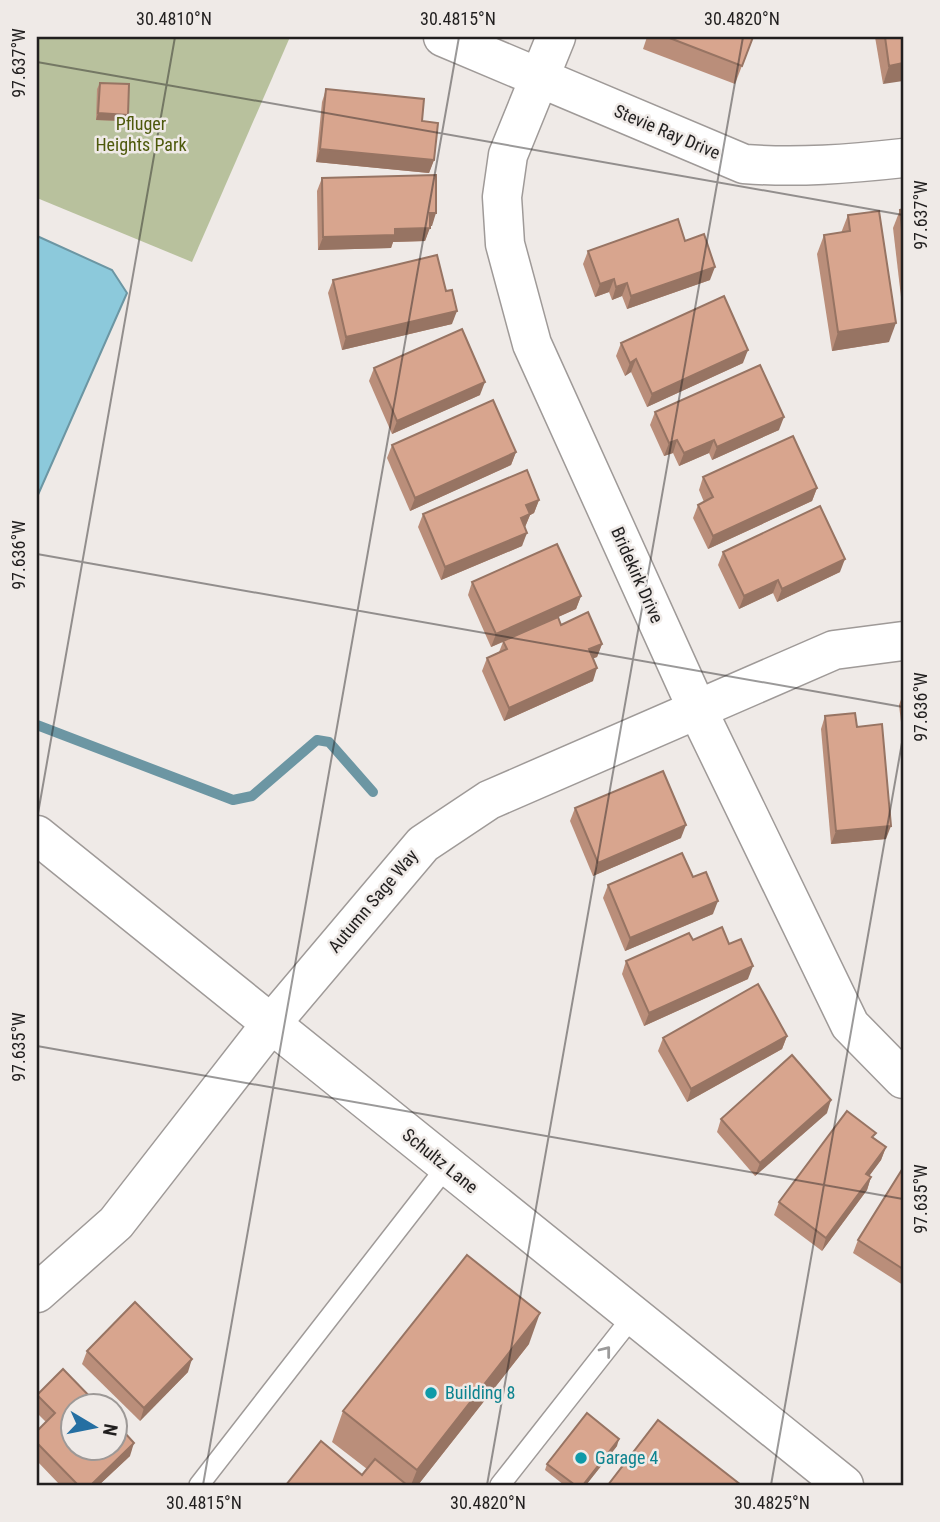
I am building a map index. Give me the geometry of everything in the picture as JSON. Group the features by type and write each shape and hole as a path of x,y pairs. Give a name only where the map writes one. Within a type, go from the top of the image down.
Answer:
{"street":[{"name":"Stevie Ray Drive","path":"443,37 744,163 815,166 903,158"},
{"name":"Bridekirk Drive","path":"556,37 508,155 502,197 505,244 532,344 698,711 850,1025 903,1079"},
{"name":"Autumn Sage Way","path":"37,1293 116,1223 270,1024 423,844 489,800 834,650 903,641"},
{"name":"Schultz Lane","path":"37,835 844,1485"}],"lane":[{"path":"199,1485 447,1166"},
{"path":"500,1485 633,1316"}],"green space":[{"name":"Pfluger Heights Park","path":"37,37 290,37 192,262 37,198"}],"water":[{"path":"37,236 112,270 127,293 37,497"}],"building":[{"path":"667,37 753,37 742,66"},
{"path":"885,37 903,37 903,63 889,66"},
{"path":"100,83 129,84 128,115 98,113"},
{"path":"326,89 424,99 422,121 438,123 434,160 320,149"},
{"path":"436,175 436,213 430,213 430,228 395,229 395,235 323,237 322,178"},
{"path":"903,209 903,239 900,210"},
{"path":"879,211 896,323 838,332 824,235 850,231 848,215"},
{"path":"678,219 685,241 704,234 715,267 631,296 627,283 616,287 614,279 600,284 588,251"},
{"path":"437,255 446,291 452,290 457,311 346,337 333,280"},
{"path":"724,296 748,350 652,394 636,359 630,363 621,343"},
{"path":"462,329 485,382 397,421 374,368"},
{"path":"760,365 784,417 717,447 714,440 684,453 677,440 669,443 655,412"},
{"path":"493,400 516,452 415,498 392,445"},
{"path":"793,436 817,488 713,536 698,505 713,497 703,477"},
{"path":"527,470 539,500 526,505 530,514 521,518 527,533 445,567 423,514"},
{"path":"820,506 845,559 782,589 778,580 744,596 723,552"},
{"path":"557,544 581,596 496,634 472,582"},
{"path":"588,612 602,644 589,649 597,668 509,708 487,658 507,649 503,641 558,617 561,625"},
{"path":"855,713 857,727 882,724 891,826 836,831 825,716"},
{"path":"663,771 686,825 598,863 575,808"},
{"path":"682,853 693,877 706,872 718,901 630,938 608,885"},
{"path":"722,927 729,944 741,939 753,966 649,1013 626,961 689,933 693,940"},
{"path":"758,984 787,1036 691,1089 663,1038"},
{"path":"792,1055 831,1100 760,1163 721,1119"},
{"path":"847,1111 876,1133 872,1137 886,1147 866,1174 871,1177 826,1238 779,1202"},
{"path":"903,1168 903,1269 858,1240"},
{"name":"Building 8","path":"467,1255 540,1313 417,1470 343,1411"},
{"path":"135,1302 192,1359 144,1408 87,1351"},
{"path":"63,1369 85,1392 60,1392 60,1462 115,1462 91,1485 78,1485 37,1443 37,1431 55,1413 37,1395"},
{"name":"Garage 4","path":"587,1413 619,1439 583,1485 575,1485 547,1464"},
{"path":"658,1420 741,1485 608,1485"},
{"path":"321,1441 362,1475 375,1459 407,1485 286,1485"}],"waterway":[{"path":"37,725 233,800 252,796 317,740 329,742 373,792"}],"place":[{"name":"Building 8","path":"431,1393"},
{"name":"Garage 4","path":"581,1458"}]}
